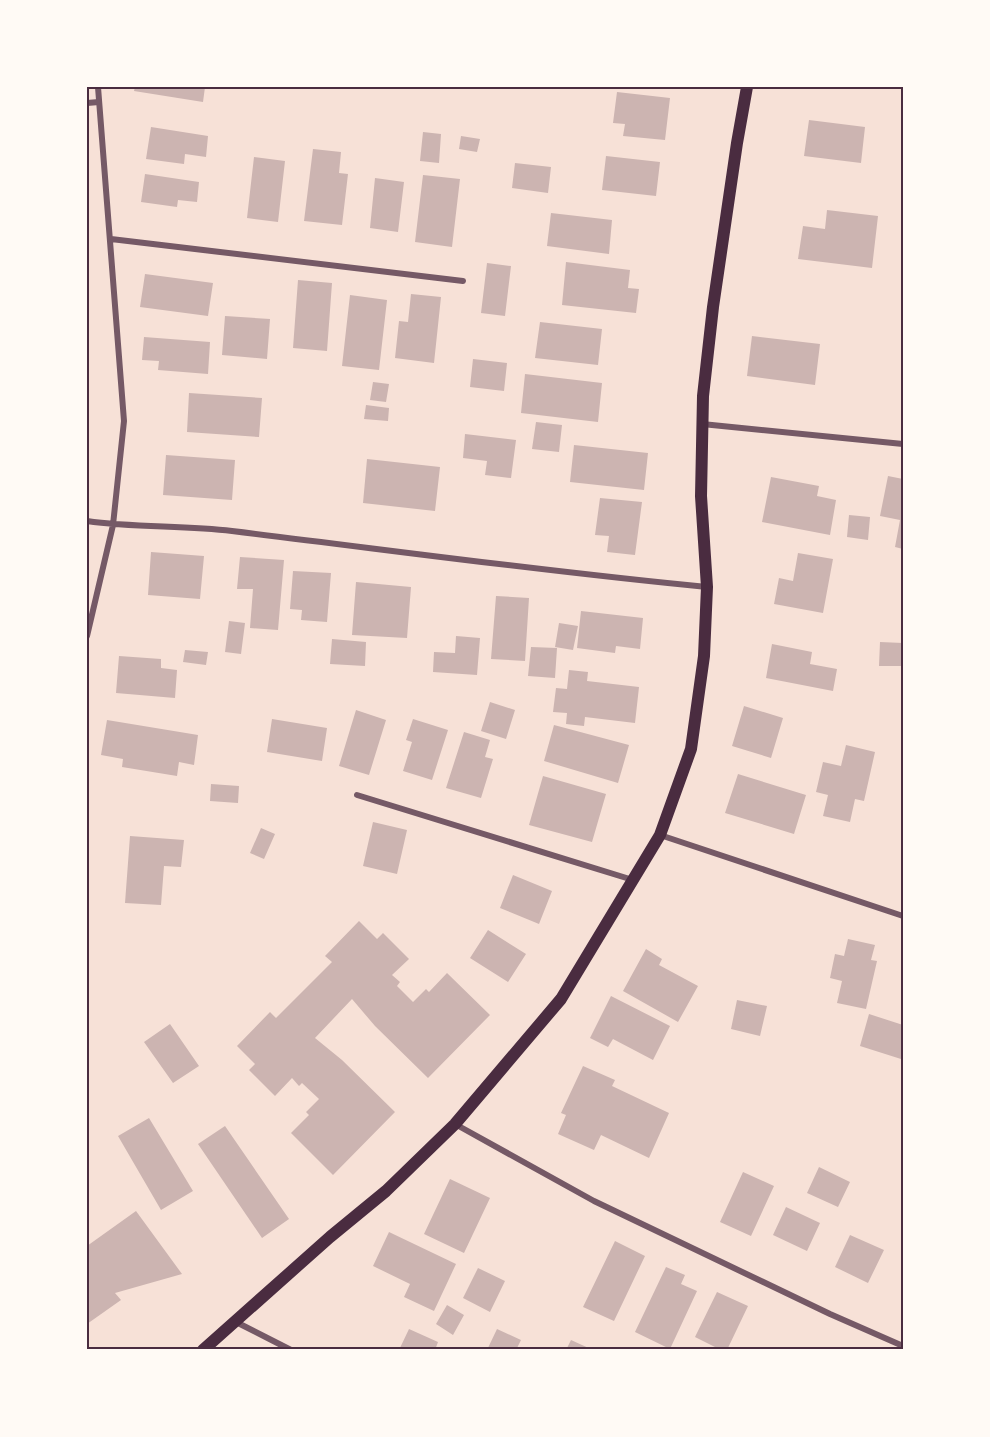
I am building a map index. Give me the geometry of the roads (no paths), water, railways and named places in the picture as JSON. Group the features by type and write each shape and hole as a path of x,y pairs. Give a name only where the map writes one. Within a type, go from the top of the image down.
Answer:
{"main road":[{"path":"203,1350 330,1237 386,1191 455,1124 561,999 660,836 691,749 704,656 707,587 701,496 702,424 713,308 747,87"}],"street":[{"path":"87,636 113,525 124,421 98,87"},
{"path":"87,103 99,102"},
{"path":"111,239 464,280"},
{"path":"702,424 903,444"},
{"path":"87,521 113,525 228,531 472,562 707,587"},
{"path":"357,795 633,880"},
{"path":"660,836 903,916"},
{"path":"455,1124 594,1201 830,1314 903,1346"},
{"path":"235,1322 291,1350"}]}
